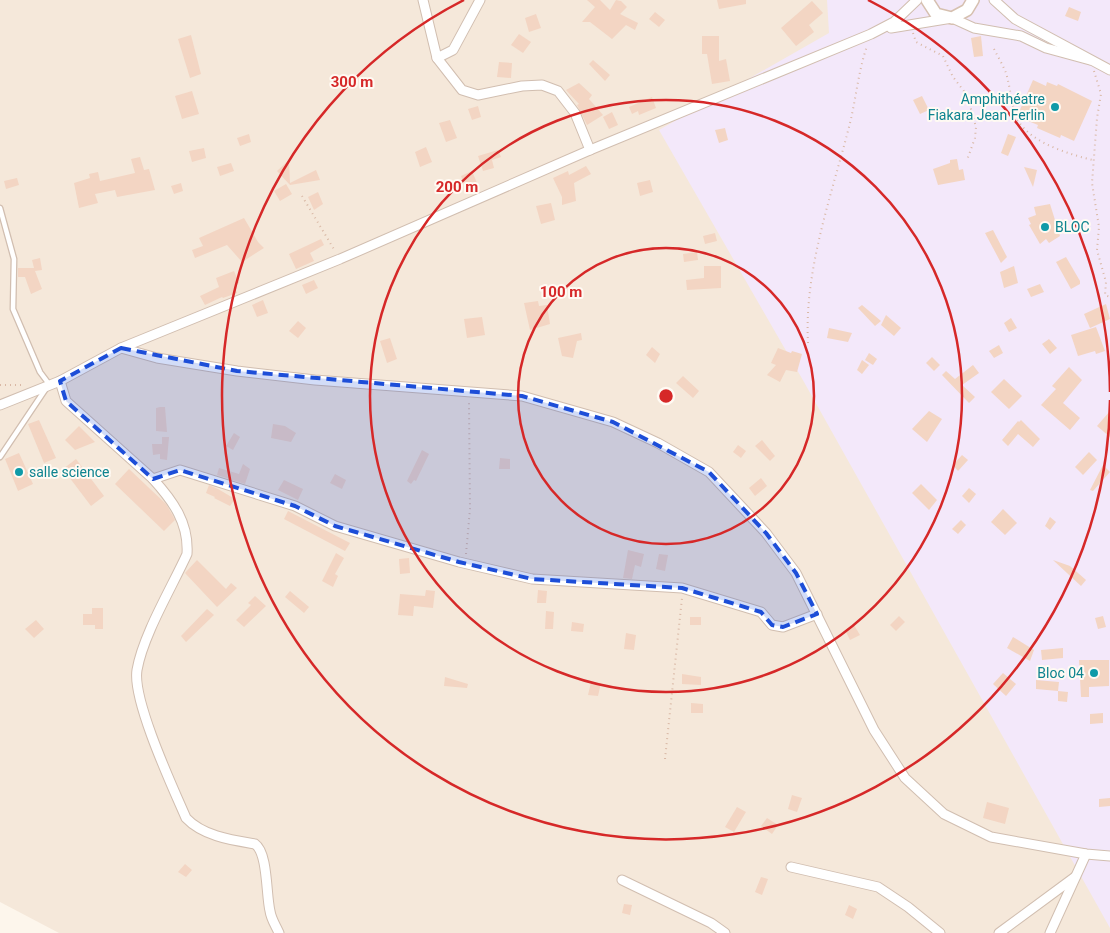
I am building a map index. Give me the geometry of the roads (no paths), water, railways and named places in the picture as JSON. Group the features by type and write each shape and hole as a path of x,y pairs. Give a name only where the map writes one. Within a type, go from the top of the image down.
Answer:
{"main road":[{"path":"927,0 936,14 952,18 967,10 973,0"}],"street":[{"path":"423,0 437,58 462,90 478,95 522,86 542,85 558,91 575,113 590,150"},
{"path":"437,58 453,50 480,0"},
{"path":"0,405 60,381 121,348 340,259 590,150 871,34 894,22 917,0"},
{"path":"994,0 1016,18 1110,70"},
{"path":"871,34 910,24 952,18 974,28 1021,36 1046,48 1090,60"},
{"path":"121,348 157,358 237,371 315,380 522,396 613,422 658,443 709,472 766,532 796,574 874,730 905,778 944,814 991,837 1086,854 1110,856"},
{"path":"60,381 66,401 153,479 171,499 180,515 187,554 147,640 137,670 137,688 164,769 186,818 192,824 210,834 255,844 260,848 263,854 266,894 270,914 279,933"},
{"path":"153,479 180,470 294,506 335,526 465,564 532,579 682,588 761,612 772,625 783,627 817,614"},
{"path":"1050,933 1086,854"},
{"path":"790,867 878,887 908,907 940,933"},
{"path":"999,933 1075,876"},
{"path":"622,880 710,923 725,933"}],"lane":[{"path":"0,208 14,259 12,309 40,372 49,384 0,457"}],"place":[{"name":"Amphithéatre Fiakara Jean Ferlin","path":"1055,107"},
{"name":"BLOC","path":"1045,227"},
{"name":"salle science","path":"19,472"},
{"name":"Bloc 04","path":"1094,673"}]}
